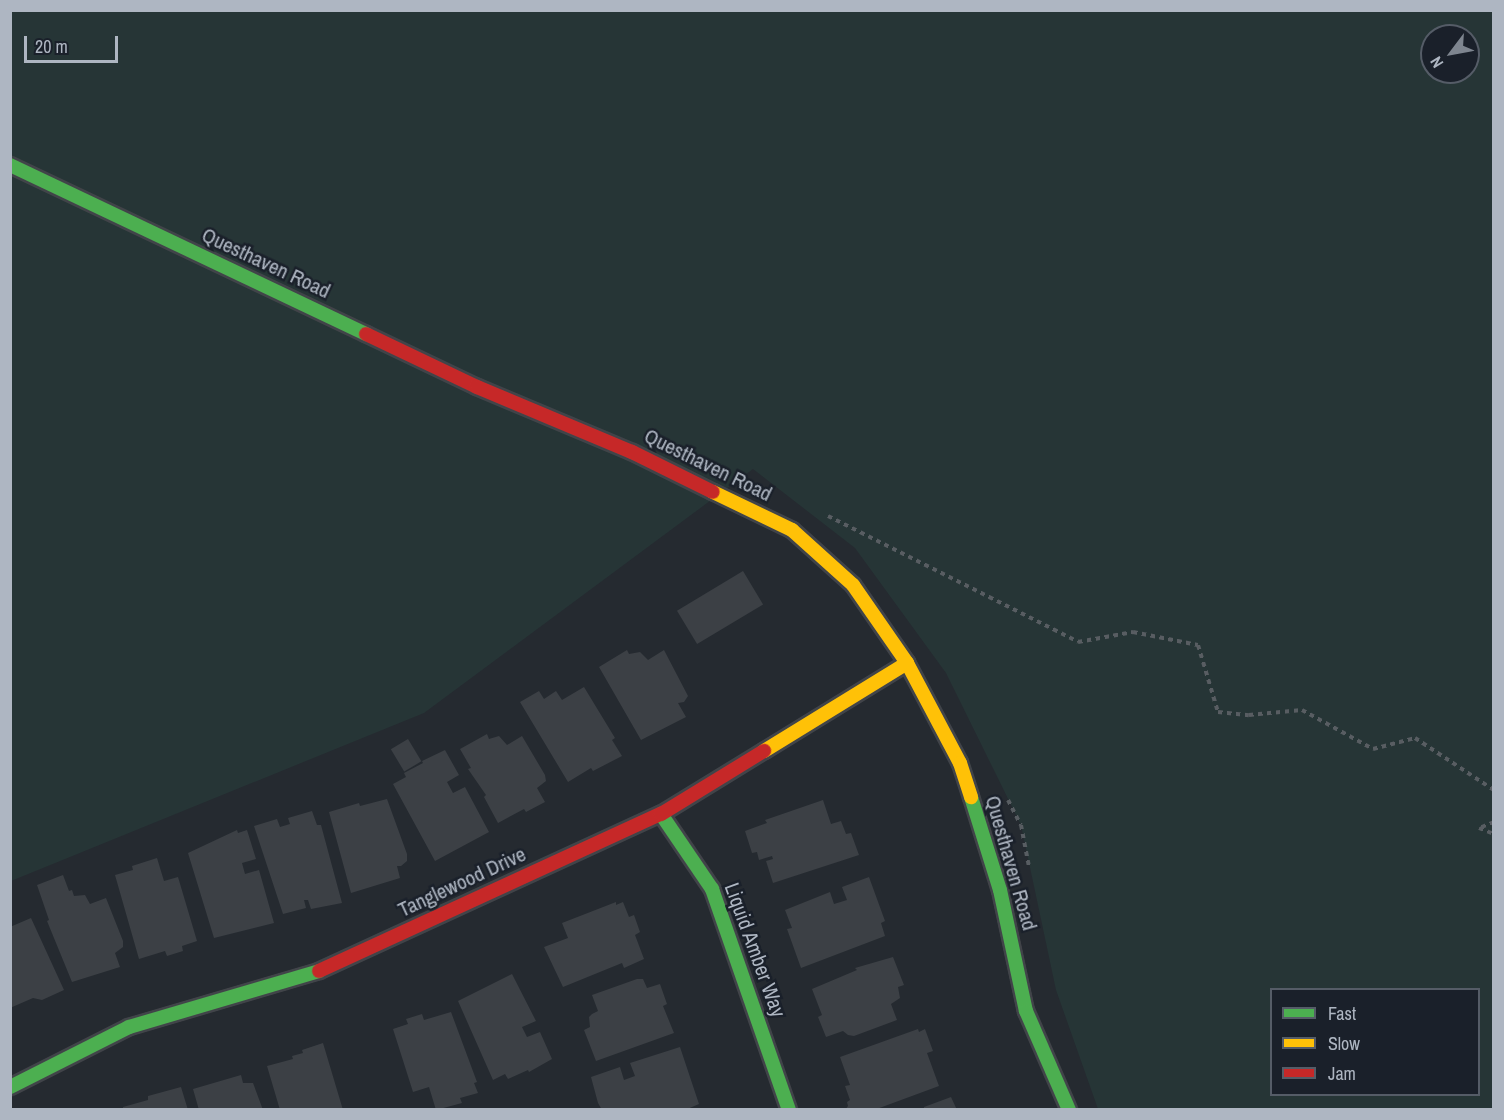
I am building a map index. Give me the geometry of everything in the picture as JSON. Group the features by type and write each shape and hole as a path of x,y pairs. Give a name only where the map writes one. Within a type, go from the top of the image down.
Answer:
{"street":[{"name":"Questhaven Road","path":"10,165 477,387 632,452 792,530 853,585 907,663 960,763 1000,890 1026,1011 1069,1110"},
{"name":"Tanglewood Drive","path":"10,1087 129,1027 316,972 661,814 907,663"},
{"name":"Liquid Amber Way","path":"661,814 712,889 789,1110"}],"path":[{"path":"819,511 1078,642 1133,632 1198,645 1218,712 1249,715 1302,710 1373,749 1415,738 1494,790"},
{"path":"1494,822 1479,828 1494,834"}],"shaded area":[{"path":"11,11 1493,11 1493,1109 1098,1109 1056,990 1021,825 946,673 855,548 753,469 424,713 11,881"}],"building":[{"path":"743,571 763,604 697,644 677,611"},
{"path":"627,650 629,654 640,652 648,660 664,650 688,696 684,702 678,703 686,717 641,740 599,667"},
{"path":"584,687 615,738 612,740 622,756 593,771 591,768 568,782 520,702 539,691 544,699 556,691 562,700"},
{"path":"487,734 489,739 499,736 507,745 522,736 545,775 546,781 537,788 545,802 526,812 524,809 498,823 484,797 486,795 468,769 471,768 460,749"},
{"path":"408,739 421,761 404,772 391,749"},
{"path":"445,750 459,775 447,782 453,793 465,787 489,832 435,861 393,784 406,777 404,773 423,763 422,761"},
{"path":"387,799 407,854 407,861 397,866 400,878 351,893 329,812 359,803 360,806"},
{"path":"823,800 831,824 841,821 846,834 851,833 859,855 773,883 766,861 773,859 772,856 759,860 757,852 752,853 745,831 767,823 765,820"},
{"path":"312,811 317,825 321,825 342,903 311,909 308,900 304,900 306,908 283,914 254,826 277,819 280,827 290,824 288,818"},
{"path":"237,830 238,833 247,830 256,859 242,863 245,874 259,870 274,923 214,938 188,853"},
{"path":"157,858 164,881 178,877 197,941 182,946 183,951 167,956 165,951 139,959 115,875 133,870 132,866"},
{"path":"63,875 69,891 72,890 74,896 85,895 90,904 106,898 123,941 123,947 115,953 120,967 72,982 47,921 49,920 37,885"},
{"path":"869,877 885,921 881,923 885,936 801,968 787,929 792,928 785,910 830,892 834,904 847,900 842,887"},
{"path":"616,902 616,905 623,902 629,917 634,915 640,932 635,935 644,959 624,968 622,963 563,987 544,947 568,938 562,923"},
{"path":"31,918 64,990 42,1000 33,998 10,1008 10,927"},
{"path":"893,957 904,985 898,987 900,998 891,1004 897,1020 854,1036 843,1031 826,1037 818,1017 822,1015 812,989 857,970 855,968"},
{"path":"512,974 536,1021 522,1027 527,1037 540,1032 552,1059 529,1072 528,1070 508,1079 505,1074 493,1080 458,1001"},
{"path":"643,979 647,988 660,984 667,1004 663,1006 674,1033 596,1061 584,1030 590,1027 589,1017 598,1011 592,995"},
{"path":"451,1012 477,1082 474,1083 478,1093 460,1098 462,1103 436,1110 429,1087 413,1092 393,1029 408,1024 406,1019 422,1014 424,1020"},
{"path":"918,1029 919,1032 925,1029 933,1051 927,1053 939,1086 874,1110 845,1110 850,1100 845,1086 850,1085 840,1057"},
{"path":"323,1043 343,1110 280,1110 267,1066 293,1059 292,1056 303,1053 302,1050"},
{"path":"680,1047 699,1104 685,1110 602,1110 591,1077 620,1067 624,1080 635,1076 630,1063"},
{"path":"241,1075 243,1083 253,1083 263,1110 199,1110 193,1089"},
{"path":"181,1087 188,1110 123,1110 123,1107 148,1100 148,1096"},
{"path":"951,1097 957,1110 924,1110 924,1107"}],"traffic: fast":[{"path":"10,165 366,334"},
{"path":"971,797 1000,890 1026,1011 1069,1110"},
{"path":"661,814 712,889 789,1110"},
{"path":"10,1087 129,1027 319,971"}],"traffic: slow":[{"path":"713,492 792,530 853,585 907,663 960,763 971,797"},
{"path":"764,751 907,663"}],"traffic: jam":[{"path":"366,334 477,387 632,452 713,492"},
{"path":"319,971 661,814 764,751"}]}
